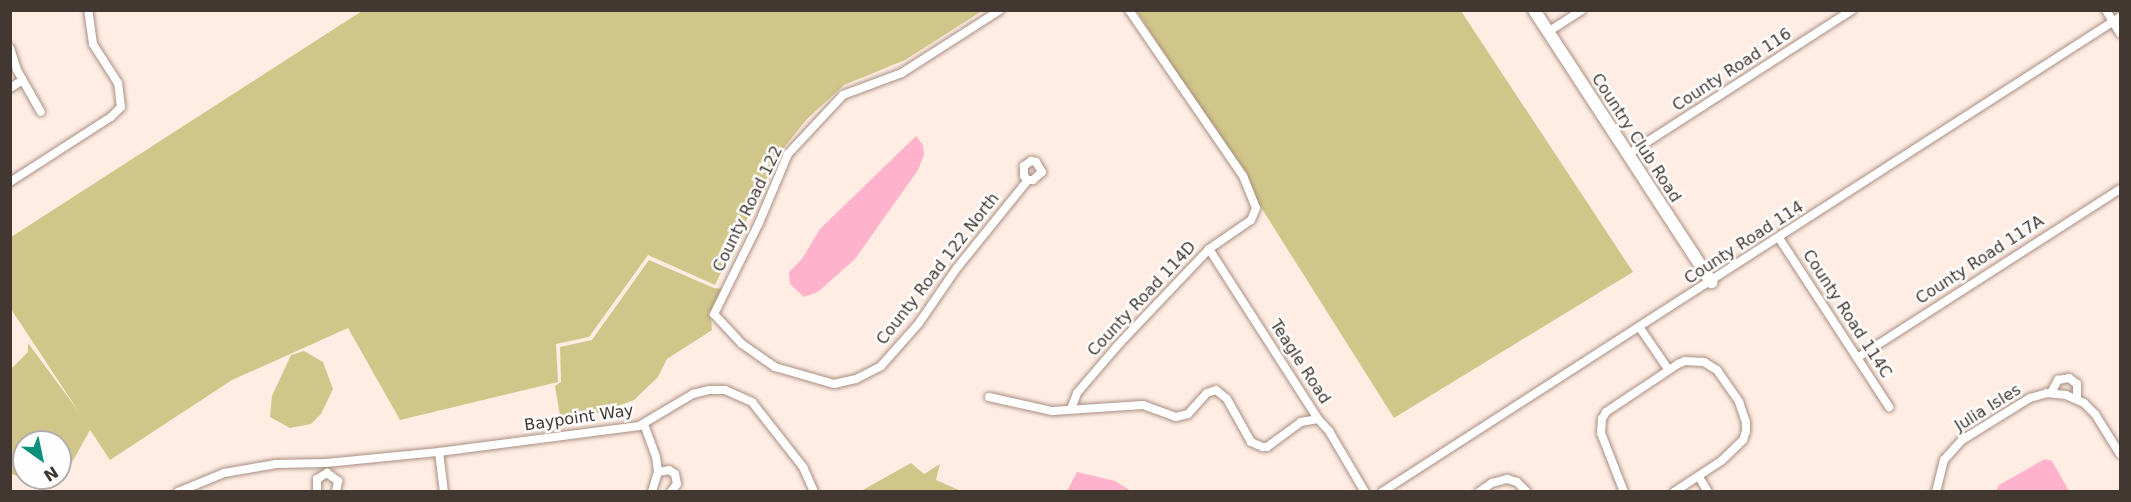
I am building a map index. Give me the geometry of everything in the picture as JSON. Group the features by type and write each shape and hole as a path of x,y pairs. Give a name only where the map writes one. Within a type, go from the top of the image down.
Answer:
{"street":[{"path":"10,182 111,117 121,106 118,83 93,44 88,10"},
{"name":"County Road 122","path":"714,314 759,223 788,154 843,95 902,73 1000,10"},
{"name":"County Road 114D","path":"1071,409 1077,393 1209,249 1251,219 1256,207 1253,195 1243,176 1129,10"},
{"name":"Country Club Road","path":"1534,10 1710,282"},
{"path":"1548,32 1582,10"},
{"name":"County Road 116","path":"1627,155 1852,10"},
{"path":"2106,10 2117,19 2121,33"},
{"name":"County Road 114","path":"1382,492 2117,19"},
{"path":"10,48 23,80 41,112"},
{"path":"10,88 23,80"},
{"name":"County Road 122 North","path":"714,314 742,344 775,367 834,384 856,379 881,366 919,323 957,268 1028,180"},
{"name":"County Road 117A","path":"1857,358 2121,189"},
{"name":"County Road 114C","path":"1779,238 1889,407"},
{"name":"Teagle Road","path":"1209,249 1318,419 1329,431 1365,492"},
{"path":"1640,328 1668,369"},
{"path":"1624,492 1600,433 1602,419 1612,405 1668,369 1685,361 1695,361 1711,366 1723,377 1743,412 1746,422 1743,440 1699,477 1674,492"},
{"name":"Julia Isles","path":"1936,492 1944,460 1962,440 2030,398 2051,393 2058,380 2069,378 2077,384 2077,399 2095,414 2121,454"},
{"name":"Baypoint Way","path":"178,492 198,482 250,467 326,463 439,452 644,424 701,392 725,390 741,395 752,402 803,467 814,492"},
{"path":"989,397 1052,411 1136,405 1176,417 1184,416 1207,393 1216,390 1227,399 1251,442 1263,447 1267,447 1301,422 1318,419"},
{"path":"2051,393 2077,399"},
{"path":"644,424 656,457 658,472 656,490"},
{"path":"439,452 444,492"},
{"path":"326,463 327,473 338,481 336,492"},
{"path":"658,472 669,470 675,474 677,484 671,492"},
{"path":"317,492 317,479 327,473"},
{"path":"1699,477 1708,492"},
{"path":"1479,492 1492,483 1507,479 1516,482 1527,492"}],"shaded area":[{"path":"362,10 982,11 905,60 844,85 807,119 778,155 715,285 648,255 589,337 556,344 558,382 400,420 348,328 232,380 110,460 90,430 72,462 72,430 12,430 12,474 11,369 28,352 28,343 79,412 11,309 11,237"},
{"path":"1137,11 1461,11 1633,272 1394,418"},
{"path":"916,136 923,145 924,155 918,170 855,259 818,292 804,297 790,284 789,272 802,259 820,229"},
{"path":"649,260 714,288 723,289 711,314 712,330 667,359 658,377 634,400 579,420 561,422 555,386 561,382 560,347 592,340"},
{"path":"304,351 323,362 333,389 321,414 311,424 290,428 270,417 272,396 291,355"},
{"path":"2045,459 2052,461 2069,491 1996,491 1999,485"},
{"path":"911,463 924,474 940,464 936,480 961,491 861,491"},
{"path":"1077,472 1115,481 1131,491 1067,491"}]}
